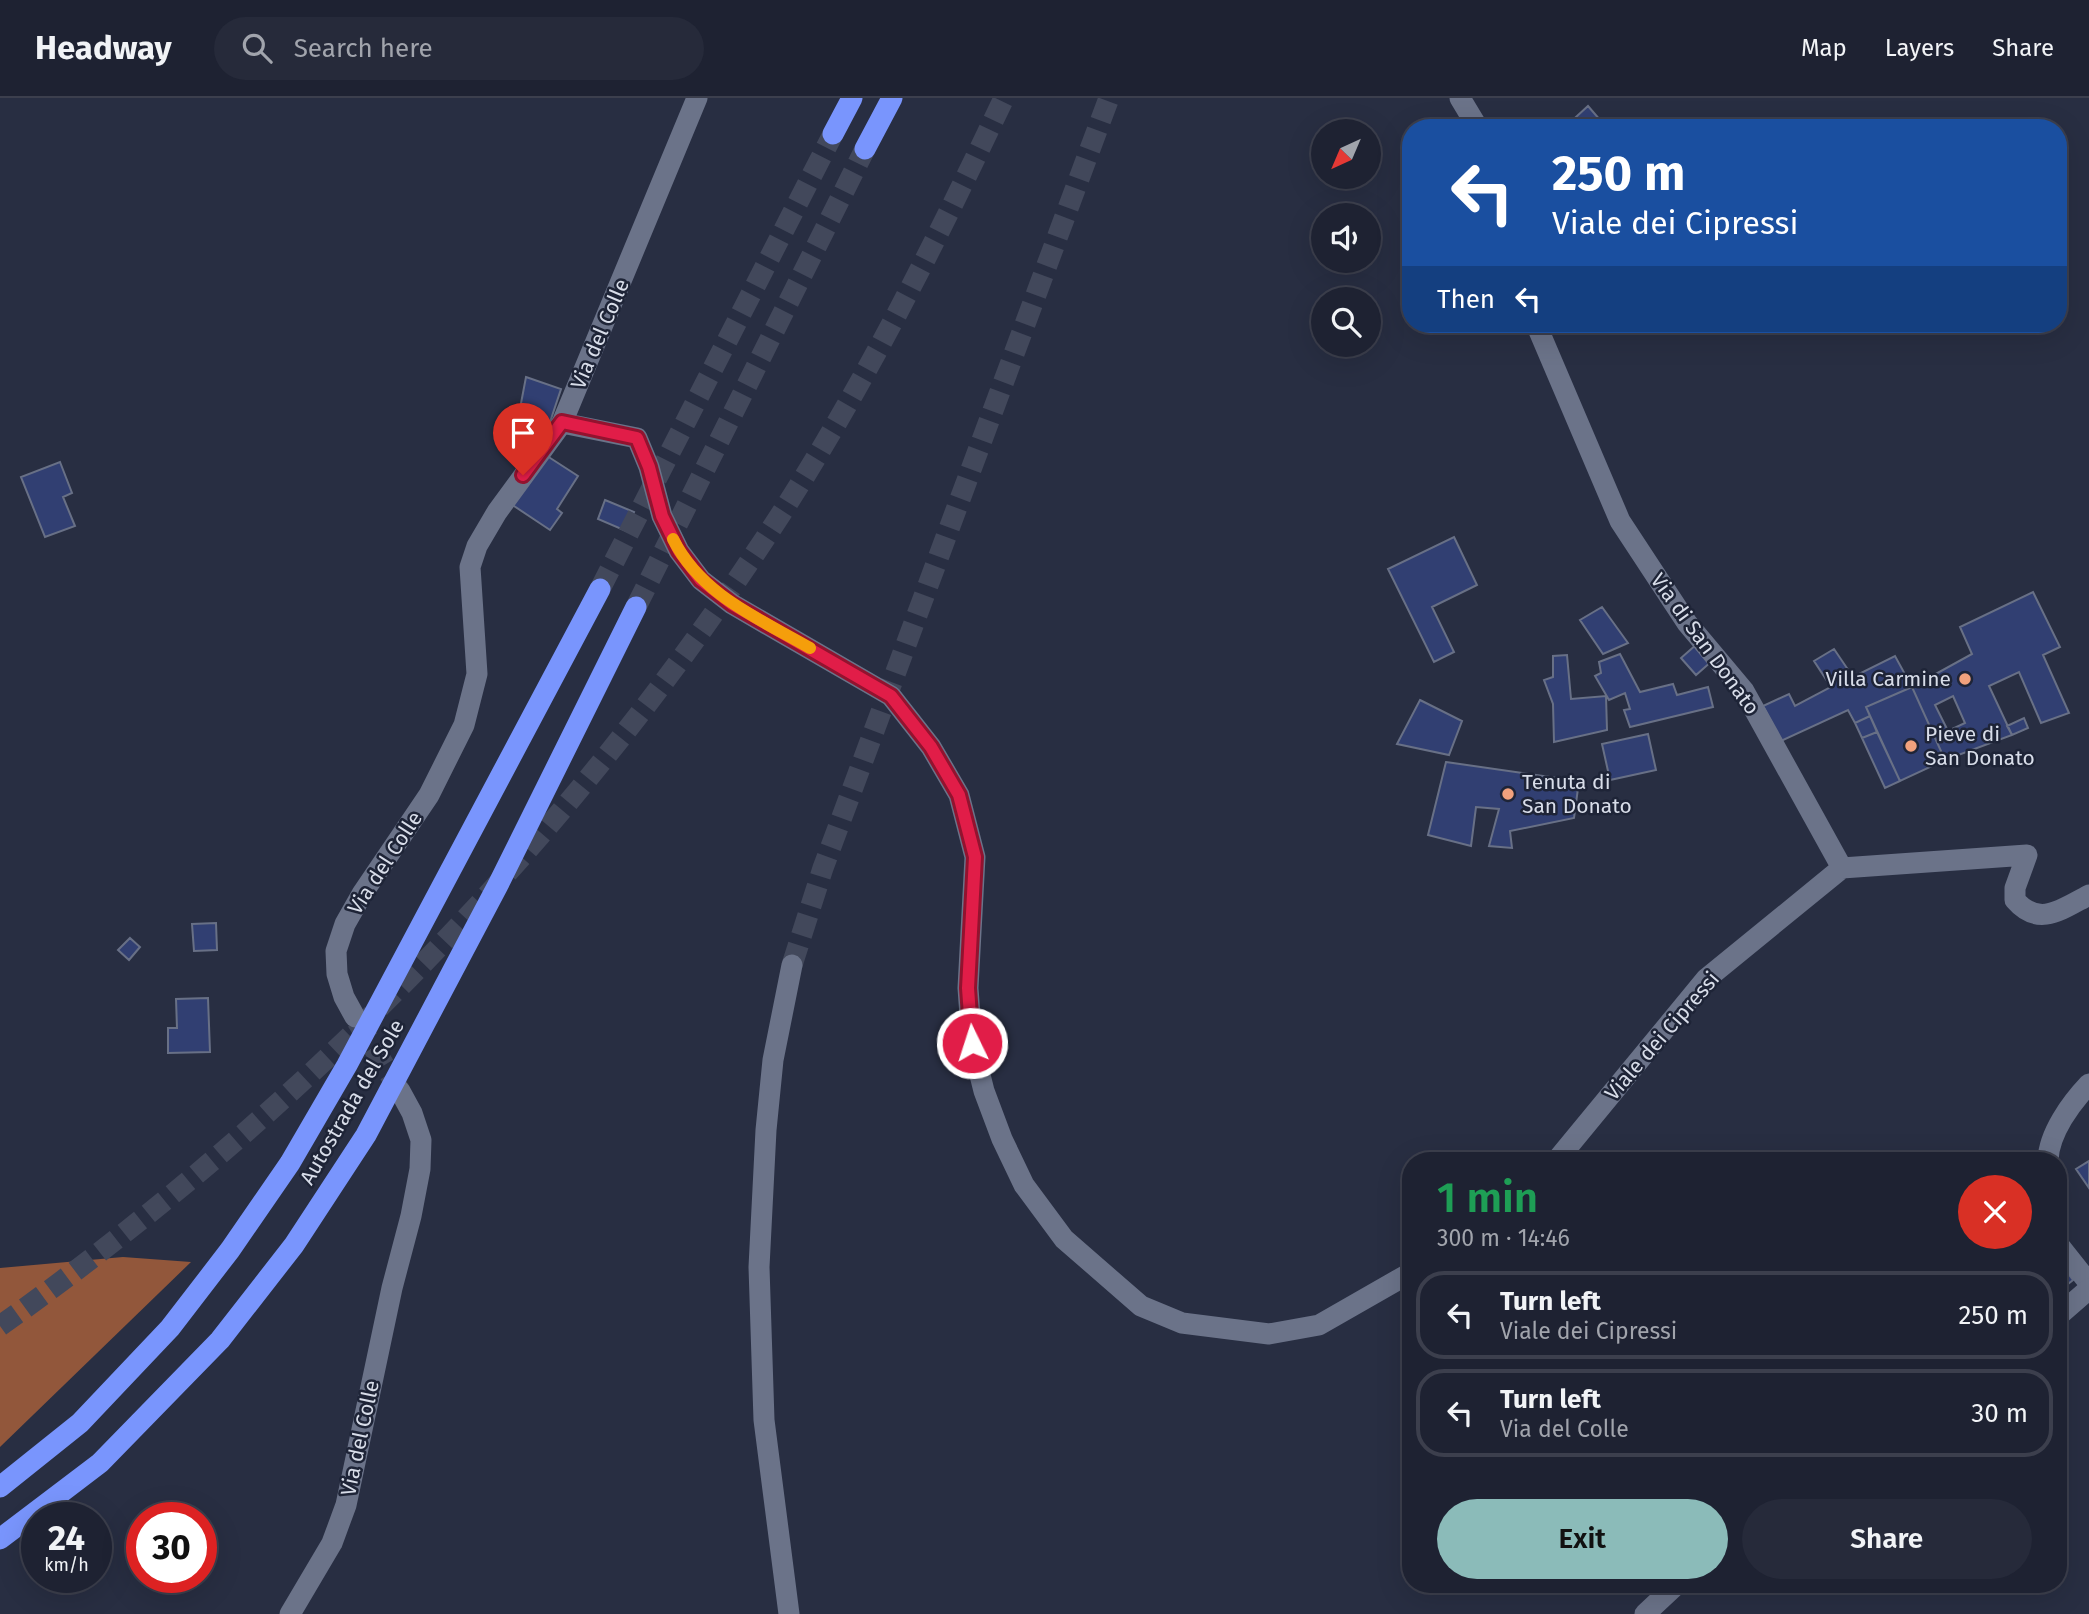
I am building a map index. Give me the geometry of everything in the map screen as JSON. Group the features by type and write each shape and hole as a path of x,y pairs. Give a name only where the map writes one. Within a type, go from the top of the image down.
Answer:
{"highway":[{"path":"833,134 852,98"},
{"path":"865,149 892,98"},
{"name":"Autostrada del Sole","path":"0,1487 80,1423 170,1328 230,1250 290,1163 347,1065 600,589"},
{"name":"Autostrada del Sole","path":"0,1539 100,1463 220,1339 294,1245 366,1135 498,885 636,607"}],"street":[{"name":"Via del Colle","path":"355,1017 341,985 336,951 345,924 362,894 429,795 464,725 477,674 470,566 477,546 497,512 562,422 690,122 697,98"},
{"path":"1460,98 1473,119"},
{"name":"Via di San Donato","path":"1540,333 1620,521 1687,623 1744,691 1842,868"},
{"path":"562,422 637,438 649,467 662,516 679,551 701,580 732,604 891,696 931,747 959,795 975,857 968,988 972,1043 984,1091 1024,1185 1064,1239 1141,1306 1182,1323 1269,1334 1319,1325 1402,1278"},
{"path":"1842,868 2028,855 2015,888 2015,900 2022,908 2033,915 2043,915 2089,895"},
{"name":"Viale dei Cipressi","path":"1564,1152 1706,979 1842,868"},
{"path":"789,1614 771,1493 764,1420 759,1267 773,1060 792,965"},
{"path":"2048,1152 2073,1100 2089,1084"},
{"name":"Via del Colle","path":"290,1614 332,1543 346,1505 392,1288 411,1216 420,1169 421,1140 400,1090"},
{"path":"2067,1255 2089,1283"},
{"path":"2067,1308 2089,1289"},
{"path":"1646,1614 1668,1593"}],"shaded area":[{"path":"123,1257 191,1262 0,1447 0,1268"}],"building":[{"path":"1588,106 1599,119 1574,119"},
{"path":"526,377 561,389 548,428 518,419"},
{"path":"512,429 514,440 500,443 498,431"},
{"path":"544,454 578,476 557,509 562,513 550,530 511,504"},
{"path":"60,462 72,493 63,497 75,526 45,537 21,477"},
{"path":"605,500 634,512 626,531 598,519"},
{"path":"1454,537 1477,585 1432,607 1454,652 1434,662 1388,569"},
{"name":"Villa Carmine","path":"2033,592 2060,647 2043,655 2069,713 2041,723 2019,672 1989,686 2012,735 1945,760 1912,687 1972,654 1960,627","holes":["1953,696 1965,723 1948,731 1935,705"]},
{"path":"1602,607 1628,643 1603,654 1580,620"},
{"path":"1697,644 1712,661 1696,675 1681,658"},
{"path":"1834,649 1853,677 1895,656 1912,687 1866,707 1870,716 1855,723 1848,710 1781,741 1763,706 1789,694 1795,706 1831,687 1814,661"},
{"path":"1620,654 1640,692 1673,684 1677,695 1708,687 1713,707 1630,727 1624,710 1630,709 1625,693 1609,700 1595,676 1601,673 1599,662"},
{"path":"1567,655 1571,699 1606,696 1607,730 1554,742 1553,704 1544,680 1553,677 1553,656"},
{"name":"Pieve di San Donato","path":"1912,687 1945,760 1900,781 1866,707"},
{"path":"1420,700 1462,721 1449,755 1397,744"},
{"path":"1870,716 1877,732 1862,738 1855,723"},
{"path":"2024,718 2028,728 2012,735 2007,726"},
{"path":"1877,732 1900,781 1885,788 1862,738"},
{"path":"1648,734 1656,770 1610,780 1602,744"},
{"name":"Tenuta di San Donato","path":"1446,762 1579,781 1574,818 1510,831 1512,848 1489,846 1499,809 1476,807 1471,846 1428,835"},
{"path":"216,923 217,950 194,951 192,924"},
{"path":"130,938 140,947 129,960 118,950"},
{"path":"208,998 210,1052 168,1053 168,1028 177,1028 176,999"},
{"path":"2089,1161 2089,1188 2076,1169"},
{"path":"2067,1272 2073,1280 2067,1285"}],"tunnel":[{"path":"0,1326 113,1242 222,1152 327,1058 428,959 523,855 614,746 699,634 811,467 898,311 1004,98"},
{"path":"792,965 823,868 1109,98"},
{"path":"600,589 833,134"},
{"path":"636,607 865,149"},
{"path":"357,1021 400,1091"}],"slow traffic":[{"path":"673,539 701,580 732,604 810,648"}],"place":[{"name":"Villa Carmine","path":"1965,679"},
{"name":"Pieve di San Donato","path":"1911,746"},
{"name":"Tenuta di San Donato","path":"1508,794"}],"route":[{"path":"523,475 562,422 637,438 649,467 662,516 679,551 701,580 732,604 891,696 931,747 959,795 975,857 968,988 972,1043"}]}
